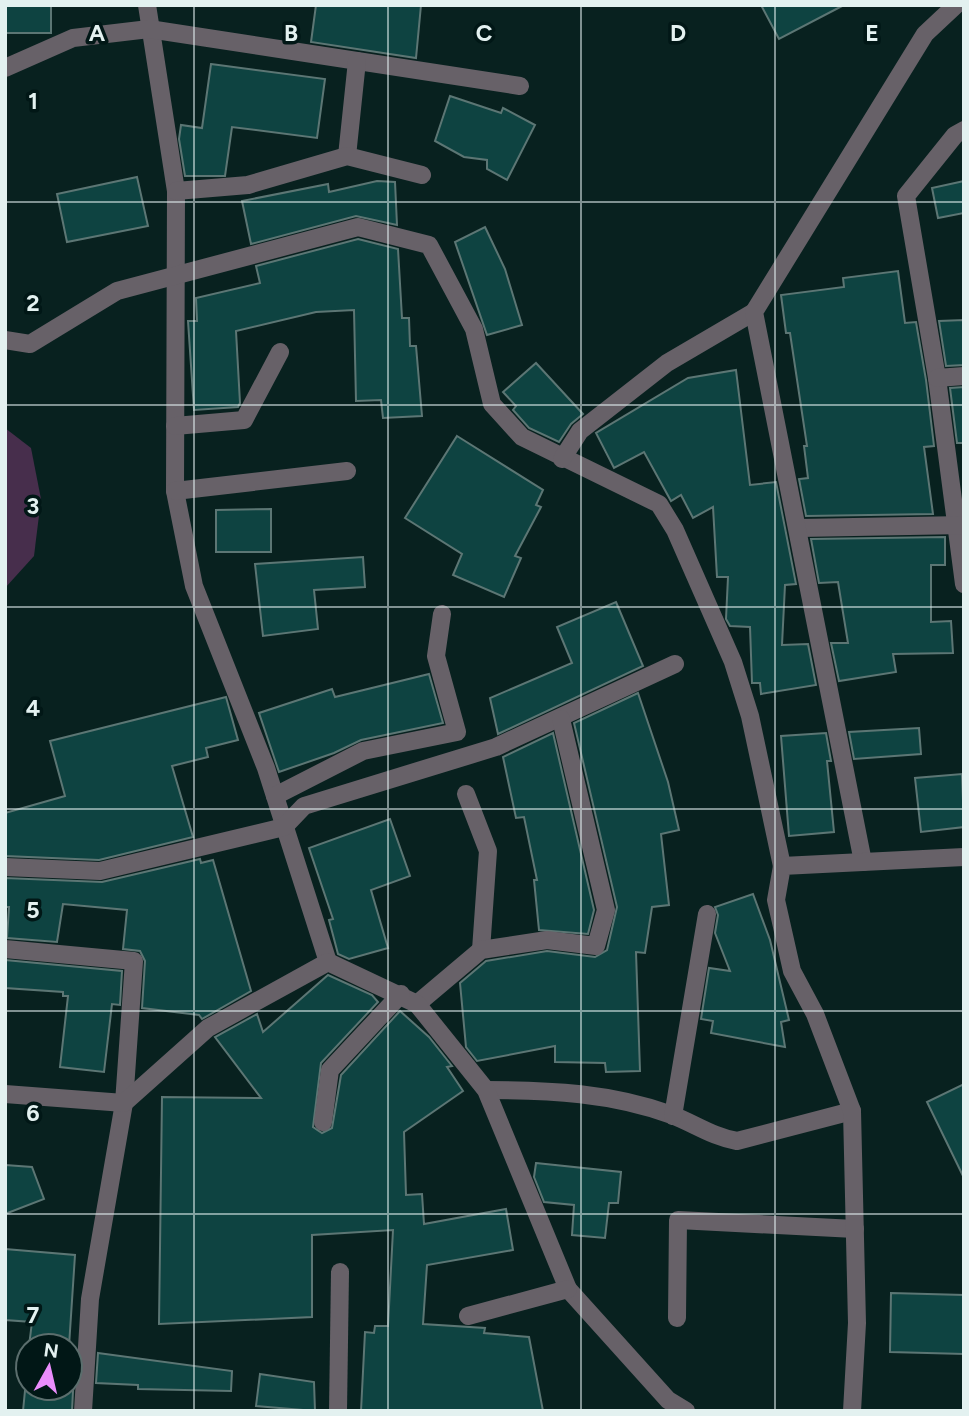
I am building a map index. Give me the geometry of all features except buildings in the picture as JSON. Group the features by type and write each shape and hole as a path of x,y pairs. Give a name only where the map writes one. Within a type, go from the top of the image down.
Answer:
{"street":[{"path":"147,5 176,191 175,491 194,586 275,796 328,962 401,994 417,1004 486,1090 568,1289 667,1400 687,1411"},
{"path":"562,459 580,431 667,363 754,312 925,34 956,5"},
{"path":"5,68 73,38 149,29 520,86"},
{"path":"347,156 357,61"},
{"path":"964,130 955,135 906,196 961,525 964,584"},
{"path":"176,191 248,185 347,156 422,175"},
{"path":"5,340 30,344 117,291 358,227 429,245 474,329 492,404 522,437 547,446 562,459 659,504 675,530 733,662 750,716 782,866 776,900 792,971 815,1014 852,1111 857,1323 852,1411"},
{"path":"754,312 799,528 863,862"},
{"path":"175,426 244,420 280,352"},
{"path":"937,378 964,376"},
{"path":"175,491 346,471"},
{"path":"799,528 961,525"},
{"path":"275,796 363,751 457,732 436,656 442,614"},
{"path":"5,867 100,871 285,827 304,806 496,747 675,664"},
{"path":"417,1004 481,950 547,940 596,946 606,910 561,719"},
{"path":"466,794 488,851 481,950"},
{"path":"782,866 964,857"},
{"path":"673,1116 707,914"},
{"path":"5,949 134,961 124,1102 90,1299 83,1411"},
{"path":"5,1094 124,1102 208,1028 328,962"},
{"path":"323,1122 330,1070 401,994"},
{"path":"486,1090 552,1090 618,1100 673,1116 721,1138 737,1141 852,1111"},
{"path":"677,1318 678,1220 855,1229"},
{"path":"338,1411 340,1272"},
{"path":"468,1316 568,1289"}],"shaded area":[{"path":"5,428 31,448 41,499 34,556 5,588"}]}
